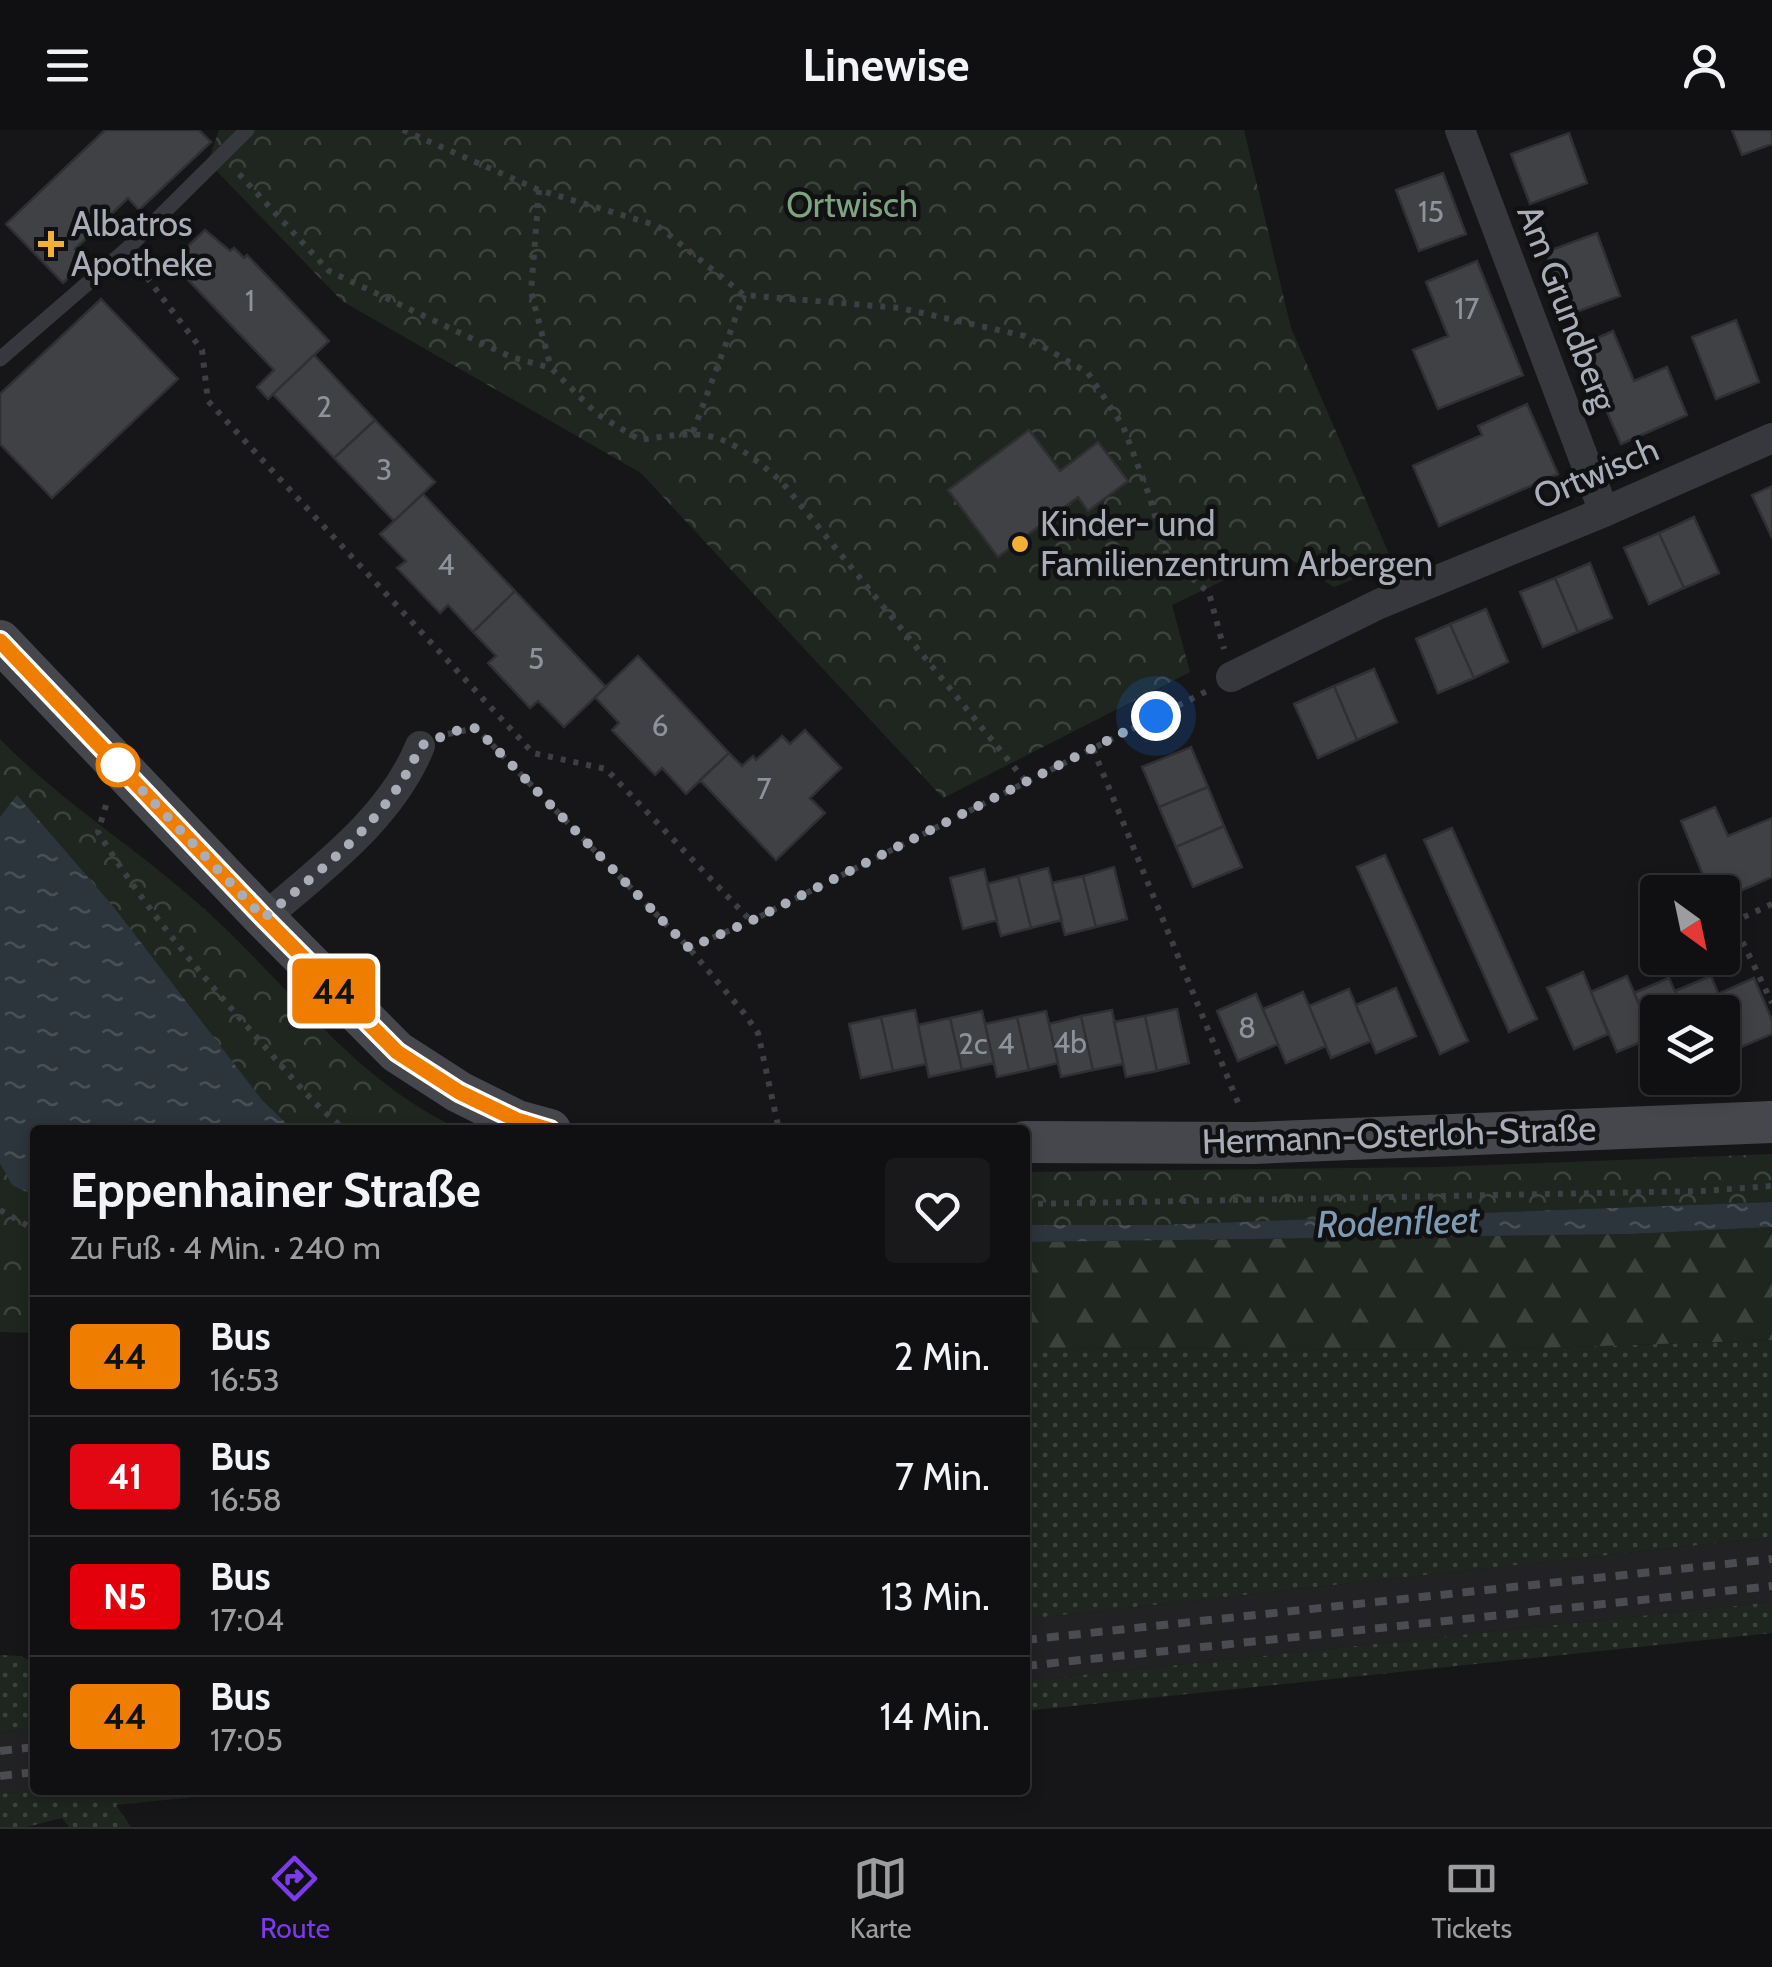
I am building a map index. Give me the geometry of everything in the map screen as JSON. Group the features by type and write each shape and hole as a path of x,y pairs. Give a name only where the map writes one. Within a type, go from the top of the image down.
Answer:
{"street":[{"name":"Am Grundberg","path":"1460,130 1604,512"},
{"name":"Ortwisch","path":"1231,677 1379,604 1772,438"},
{"path":"0,641 397,1052 459,1092 534,1125"},
{"path":"264,918 346,846 407,777 420,746"},
{"name":"Hermann-Osterloh-Straße","path":"1030,1142 1254,1143 1772,1122"}],"lane":[{"path":"0,360 126,250 247,130"}],"path":[{"path":"403,130 539,190 658,226 744,295 900,308 1025,336 1088,373 1123,426 1150,495 1167,556 1209,593 1231,677 1027,783 689,948"},
{"path":"221,155 328,271 511,357 551,368"},
{"path":"539,190 530,292 551,368 597,414 640,440 693,432 738,444 781,481 1027,783"},
{"path":"126,250 202,350 208,401 533,752 606,770 751,921"},
{"path":"693,432 744,295"},
{"path":"420,746 455,731 476,728 689,948 758,1033 778,1125"},
{"path":"1093,749 1254,1143"},
{"path":"118,765 98,832 129,883 237,1015 323,1112 340,1125"},
{"path":"1772,904 1733,922 1772,1003"},
{"path":"1030,1204 1772,1186"},
{"path":"0,1210 30,1227"}],"shaded area":[{"path":"1772,1537 1772,1602 1030,1680 1030,1618"},
{"path":"30,1729 30,1791 0,1794 0,1732"}],"green space":[{"path":"219,130 1244,130 1291,328 1393,563 1334,587 1281,553 1172,605 1190,672 943,798 641,473 342,301 208,162"},
{"path":"0,739 46,782 193,899 352,1056 422,1109 452,1125 30,1125 30,1333 0,1332"},
{"path":"1772,1154 1772,1202 1156,1225 1030,1225 1030,1172 1439,1167"},
{"path":"1772,1227 1772,1340 1485,1350 1030,1348 1030,1242 1632,1234"},
{"path":"1772,1340 1772,1537 1030,1618 1030,1348 1485,1350"},
{"path":"1772,1602 1772,1633 1030,1710 1030,1680"},
{"path":"0,1655 22,1656 30,1662 30,1729 0,1732"},
{"path":"30,1791 30,1795 214,1795 116,1805 131,1827 69,1827 62,1818 27,1827 0,1827 0,1794"}],"water":[{"path":"17,795 112,905 262,1100 288,1125 30,1125 30,1194 12,1185 0,1163 0,817"},
{"name":"Rodenfleet","path":"1772,1202 1772,1227 1632,1234 1030,1242 1030,1225 1156,1225"}],"building":[{"path":"105,130 199,130 211,142 139,210 128,198 75,249 86,261 63,283 6,224"},
{"path":"1732,130 1772,130 1772,144 1742,155"},
{"path":"1569,133 1587,183 1530,204 1511,154"},
{"path":"1443,173 1466,234 1419,251 1396,190"},
{"path":"205,230 230,251 234,248 244,258 247,255 329,341 268,399 257,387 274,370 171,262"},
{"path":"1597,233 1620,296 1568,315 1546,252"},
{"path":"1477,261 1523,375 1438,409 1413,350 1448,336 1426,282"},
{"path":"101,299 178,379 52,498 0,444 0,394"},
{"path":"1736,320 1759,382 1716,399 1692,337"},
{"path":"1613,331 1634,381 1667,367 1687,415 1621,444 1601,398 1608,395 1586,343"},
{"path":"314,355 375,420 334,458 273,394"},
{"path":"1527,404 1558,474 1439,526 1413,466 1482,435 1478,426"},
{"path":"375,420 435,482 394,521 334,458"},
{"path":"1029,430 1060,471 1098,442 1128,481 1088,511 1078,497 998,557 948,490"},
{"path":"1772,486 1772,538 1752,495"},
{"path":"423,494 515,591 473,632 448,605 440,613 397,568 406,561 380,534"},
{"path":"1694,517 1719,573 1684,588 1659,533"},
{"path":"1659,533 1684,588 1649,604 1624,548"},
{"path":"1590,563 1612,618 1578,632 1555,578"},
{"path":"1555,578 1578,632 1543,647 1520,592"},
{"path":"515,591 606,687 564,727 538,701 530,708 488,663 496,656 473,632"},
{"path":"1486,609 1508,662 1474,678 1450,624"},
{"path":"1450,624 1474,678 1438,693 1416,639"},
{"path":"638,656 729,753 686,794 662,768 655,775 612,730 619,723 595,697"},
{"path":"1374,669 1397,722 1357,740 1334,686"},
{"path":"1334,686 1357,740 1318,758 1294,704"},
{"path":"805,730 841,768 810,798 825,813 776,860 700,780 729,753 742,766 753,756 756,760 782,736 790,744"},
{"path":"1191,747 1208,787 1159,807 1142,767"},
{"path":"1208,787 1224,826 1176,847 1159,807"},
{"path":"1715,807 1728,836 1772,818 1772,877 1740,891 1740,875 1703,875 1681,821"},
{"path":"1224,826 1242,867 1193,887 1176,847"},
{"path":"1452,828 1537,1019 1509,1032 1424,840"},
{"path":"1385,855 1468,1041 1440,1054 1357,867"},
{"path":"1114,867 1127,919 1096,927 1083,876"},
{"path":"1048,868 1062,920 1031,928 1018,876"},
{"path":"984,869 997,920 963,929 950,878"},
{"path":"1018,876 1031,928 1001,936 987,884"},
{"path":"1083,876 1096,927 1065,935 1052,883"},
{"path":"1583,972 1608,1034 1574,1049 1547,988"},
{"path":"1627,976 1640,1006 1640,1042 1617,1052 1591,992"},
{"path":"1711,976 1719,995 1677,995 1675,991"},
{"path":"1669,978 1676,995 1640,995 1640,1007 1634,993"},
{"path":"1754,978 1772,1020 1772,1034 1741,1047 1740,995 1718,994"},
{"path":"1396,988 1416,1036 1376,1053 1356,1005"},
{"path":"1349,989 1371,1041 1331,1058 1309,1006"},
{"path":"1303,992 1326,1046 1286,1063 1263,1009"},
{"path":"1256,994 1278,1044 1238,1061 1217,1011"},
{"path":"1177,1009 1189,1063 1157,1071 1145,1016"},
{"path":"915,1010 926,1064 893,1071 881,1017"},
{"path":"1112,1010 1123,1064 1093,1070 1081,1016"},
{"path":"982,1011 994,1063 962,1070 950,1018"},
{"path":"1046,1011 1058,1063 1029,1070 1017,1017"},
{"path":"1081,1016 1093,1070 1061,1077 1049,1024"},
{"path":"1145,1016 1157,1071 1126,1077 1114,1022"},
{"path":"881,1017 893,1071 861,1078 849,1024"},
{"path":"1017,1017 1029,1070 997,1077 985,1024"},
{"path":"950,1018 962,1070 929,1077 918,1025"}],"railway":[{"path":"1030,1639 1772,1559"},
{"path":"1030,1665 1772,1586"},
{"path":"0,1751 30,1748"},
{"path":"0,1776 30,1773"}],"bus line":[{"name":"44","path":"0,641 397,1052 459,1092 534,1125"}],"place":[{"name":"Albatros Apotheke","path":"51,244"},
{"name":"Kinder- und Familienzentrum Arbergen","path":"1020,544"}],"route":[{"path":"118,765 264,918 346,846 407,777 420,746 455,731 476,728 689,948 751,921 1156,716"}]}
